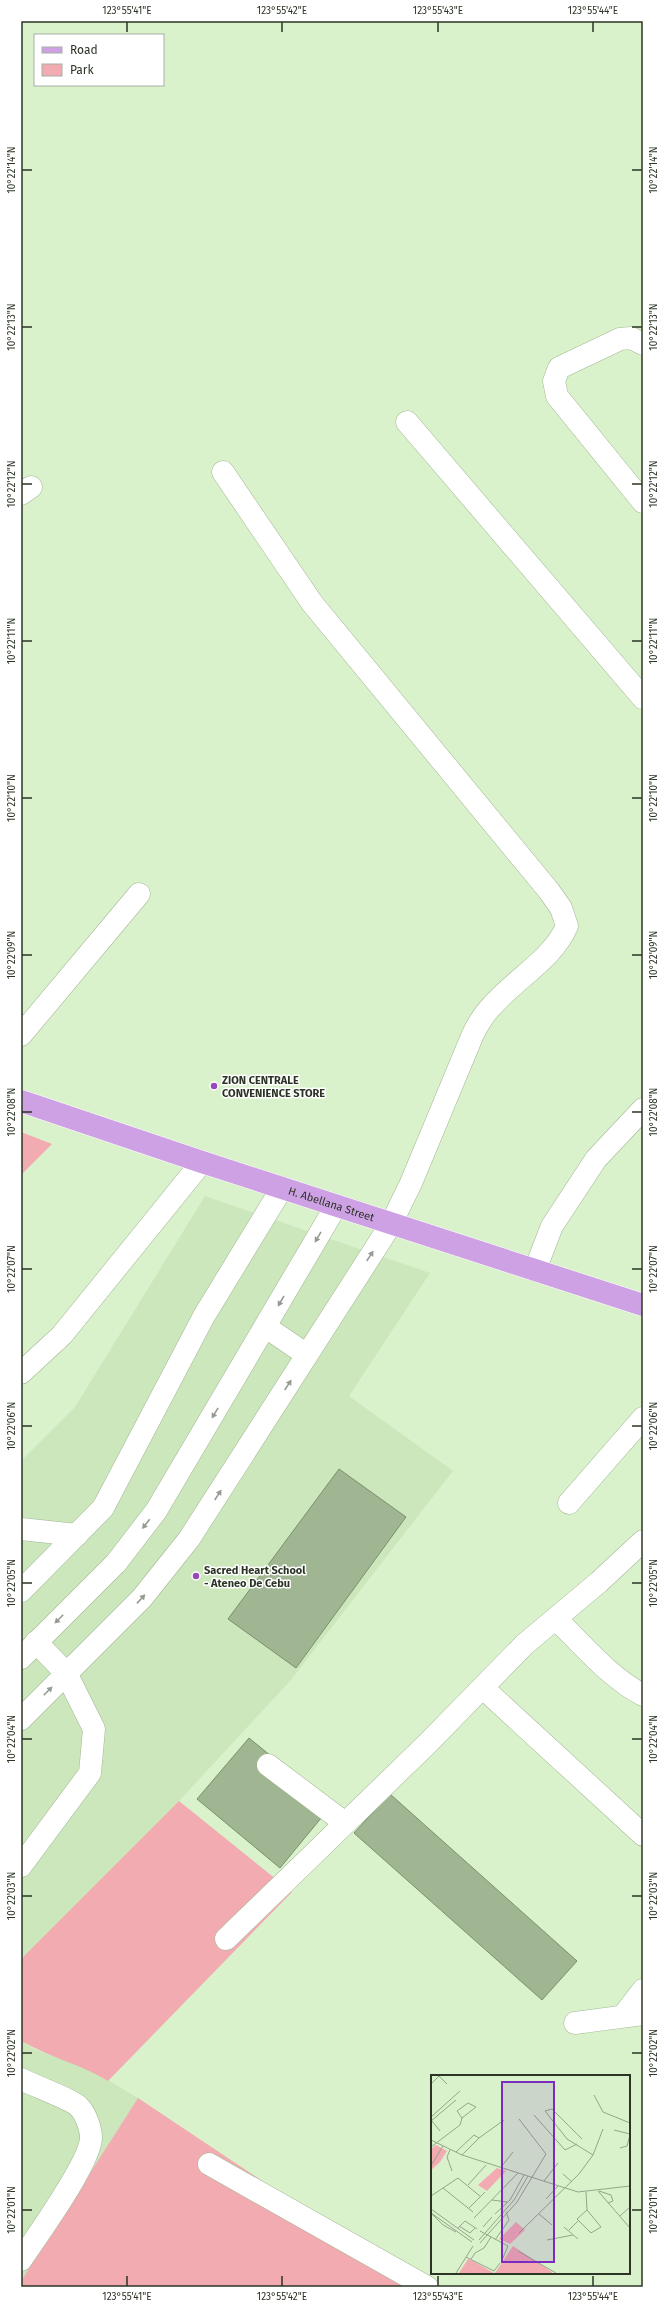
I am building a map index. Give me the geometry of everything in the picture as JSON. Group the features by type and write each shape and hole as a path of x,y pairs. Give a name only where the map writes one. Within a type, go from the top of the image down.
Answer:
{"main road":[{"name":"H. Abellana Street","path":"21,1101 336,1206 643,1305"}],"street":[{"path":"643,344 631,338 620,339 559,368 554,381 557,396 643,502"},
{"path":"407,422 643,698"},
{"path":"21,1719 142,1598 189,1539 391,1224 411,1183 473,1034 481,1019 492,1005 561,940 567,926 561,908 549,891 312,603 223,472"},
{"path":"21,1035 139,894"},
{"path":"536,1270 552,1226 596,1159 643,1108"},
{"path":"21,1373 62,1335 202,1162"},
{"path":"21,1591 103,1508 204,1316 282,1188"},
{"path":"21,1658 116,1563 156,1511 266,1327 336,1206"},
{"path":"266,1327 307,1355"},
{"path":"569,1503 643,1418"},
{"path":"21,1529 77,1535"},
{"path":"226,1939 483,1688 525,1644 557,1620 643,1541"},
{"path":"557,1620 591,1654 633,1690 643,1695"},
{"path":"21,1866 90,1773 94,1729 66,1673 36,1642"},
{"path":"483,1688 643,1835"},
{"path":"268,1765 345,1823"},
{"path":"575,2024 633,2015 643,1990"},
{"path":"21,2080 79,2106 90,2129 91,2139 89,2150 77,2174 21,2260"},
{"path":"209,2164 426,2287"}],"shaded area":[{"name":"Sacred Heart School - Ateneo De Cebu","path":"205,1196 430,1273 349,1396 453,1471 290,1681 179,1801 21,1959 21,1461 75,1407"},
{"path":"21,2041 34,2049 91,2070 138,2098 21,2281"}],"green space":[{"path":"21,1132 52,1144 21,1175"},
{"path":"179,1801 292,1892 108,2081 87,2070 42,2052 21,2041 21,1959"},
{"path":"138,2098 421,2287 21,2287 21,2281"}],"building":[{"path":"339,1469 406,1517 296,1668 228,1619"},
{"path":"249,1738 271,1756 322,1817 280,1868 197,1799"},
{"path":"390,1794 577,1961 542,2000 354,1833"}],"place":[{"name":"ZION CENTRALE CONVENIENCE STORE","path":"214,1086"},
{"name":"Sacred Heart School - Ateneo De Cebu","path":"196,1576"}]}
